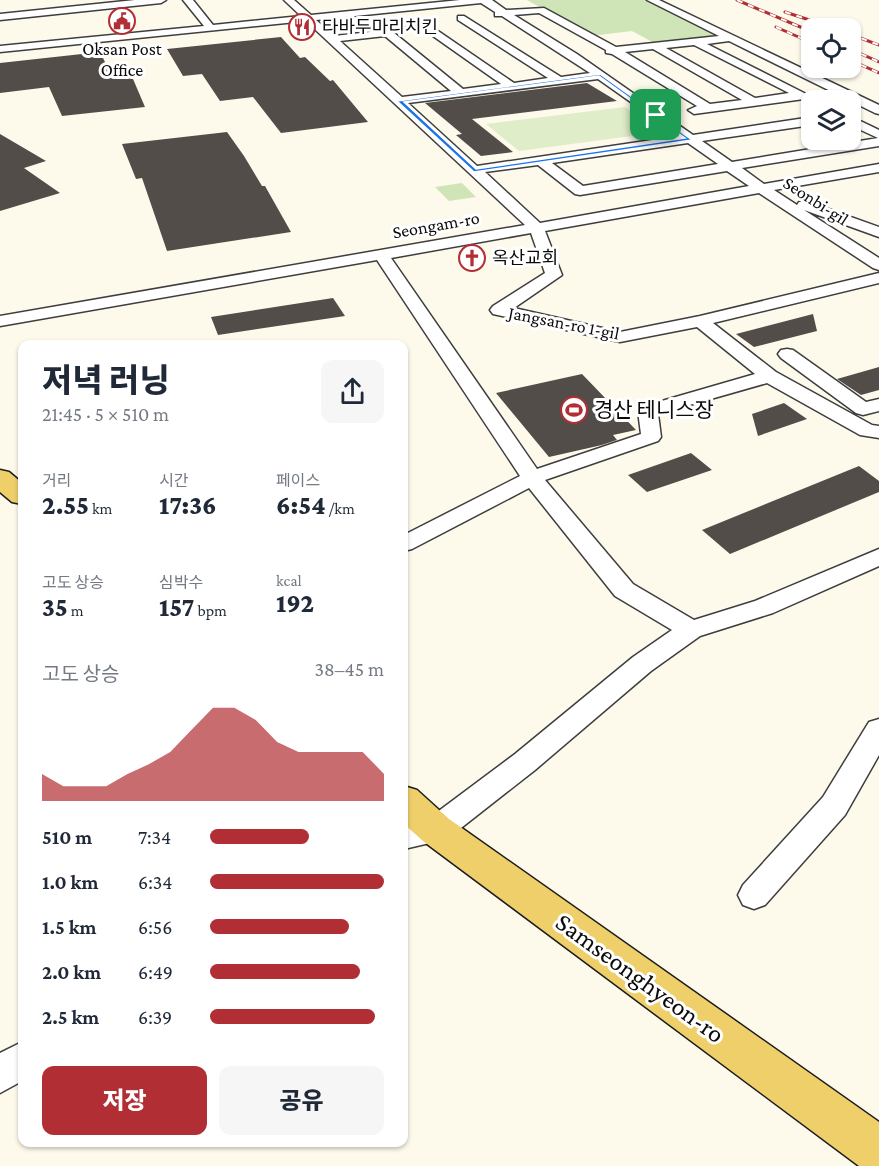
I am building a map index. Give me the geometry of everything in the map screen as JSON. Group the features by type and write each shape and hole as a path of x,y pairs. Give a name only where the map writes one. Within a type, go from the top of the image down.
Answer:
{"main road":[{"path":"0,478 18,493"},
{"name":"Samseonghyeon-ro","path":"408,809 420,833 879,1151"}],"street":[{"path":"75,0 90,12"},
{"path":"3,15 90,12 100,0"},
{"path":"0,26 57,20 161,0"},
{"path":"188,0 210,27"},
{"path":"290,0 537,228"},
{"path":"0,49 484,0 573,56 765,191 879,232"},
{"path":"652,0 879,110"},
{"path":"460,93 379,26 541,10 615,51 708,108"},
{"path":"37,13 57,20"},
{"path":"450,19 558,80"},
{"path":"420,22 511,87"},
{"path":"94,29 103,30 106,38"},
{"path":"331,39 387,33"},
{"path":"573,56 730,38"},
{"path":"696,42 801,95"},
{"path":"655,46 754,102"},
{"path":"400,101 600,75"},
{"path":"656,115 801,98"},
{"path":"474,171 801,123"},
{"path":"861,126 879,135"},
{"path":"542,161 579,191 879,141"},
{"name":"Seongam-ro","path":"0,321 765,191 879,168"},
{"name":"Seonbi-gil","path":"765,191 879,265"},
{"name":"Jangsan-ro 1-gil","path":"537,228 554,275 499,310 620,337 700,321 879,278"},
{"path":"381,255 532,478 624,590 691,630"},
{"path":"700,321 769,376 867,431 879,432"},
{"path":"787,354 863,409 879,405"},
{"path":"408,542 532,478 651,437 648,411 769,376"},
{"path":"420,833 525,762 642,664 691,630 764,607 879,557"},
{"path":"754,895 834,806 879,730"},
{"path":"0,1075 18,1063"}],"green space":[{"path":"527,0 647,0 719,34 715,37 656,44 632,31 591,36"},
{"path":"625,107 662,132 519,151 486,124"},
{"path":"462,183 476,197 449,201 435,187"}],"building":[{"path":"281,37 300,58 305,57 330,81 333,80 368,122 281,133 253,97 220,101 202,74 183,76 167,49"},
{"path":"100,52 111,74 130,72 145,107 62,116 49,87 0,93 0,63"},
{"path":"587,83 617,101 472,119 513,152 481,156 456,135 462,134 425,103"},
{"path":"227,132 262,186 265,186 291,232 167,251 142,178 136,179 122,144"},
{"path":"0,134 46,161 24,168 60,193 0,211"},
{"path":"333,298 345,316 218,335 211,317"},
{"path":"813,314 817,331 754,347 736,334"},
{"path":"879,367 879,390 861,395 837,379"},
{"path":"582,374 636,430 613,435 617,440 602,445 549,457 496,393"},
{"path":"784,403 807,419 758,436 752,414"},
{"path":"691,453 712,470 647,492 628,475"},
{"path":"859,466 879,481 879,492 730,554 702,530"}],"railway":[{"path":"737,0 801,27"},
{"path":"785,12 803,18"},
{"path":"776,27 801,38"},
{"path":"861,38 879,45"},
{"path":"861,54 879,62"},
{"path":"861,65 879,73"}],"place":[{"name":"Oksan Post Office","path":"122,21"},
{"name":"타바두마리치킨","path":"302,27"},
{"name":"옥산교회","path":"472,258"},
{"name":"경산 테니스장","path":"574,410"}],"route":[{"path":"600,75 656,115 690,139 474,171 400,101 600,75"}]}
